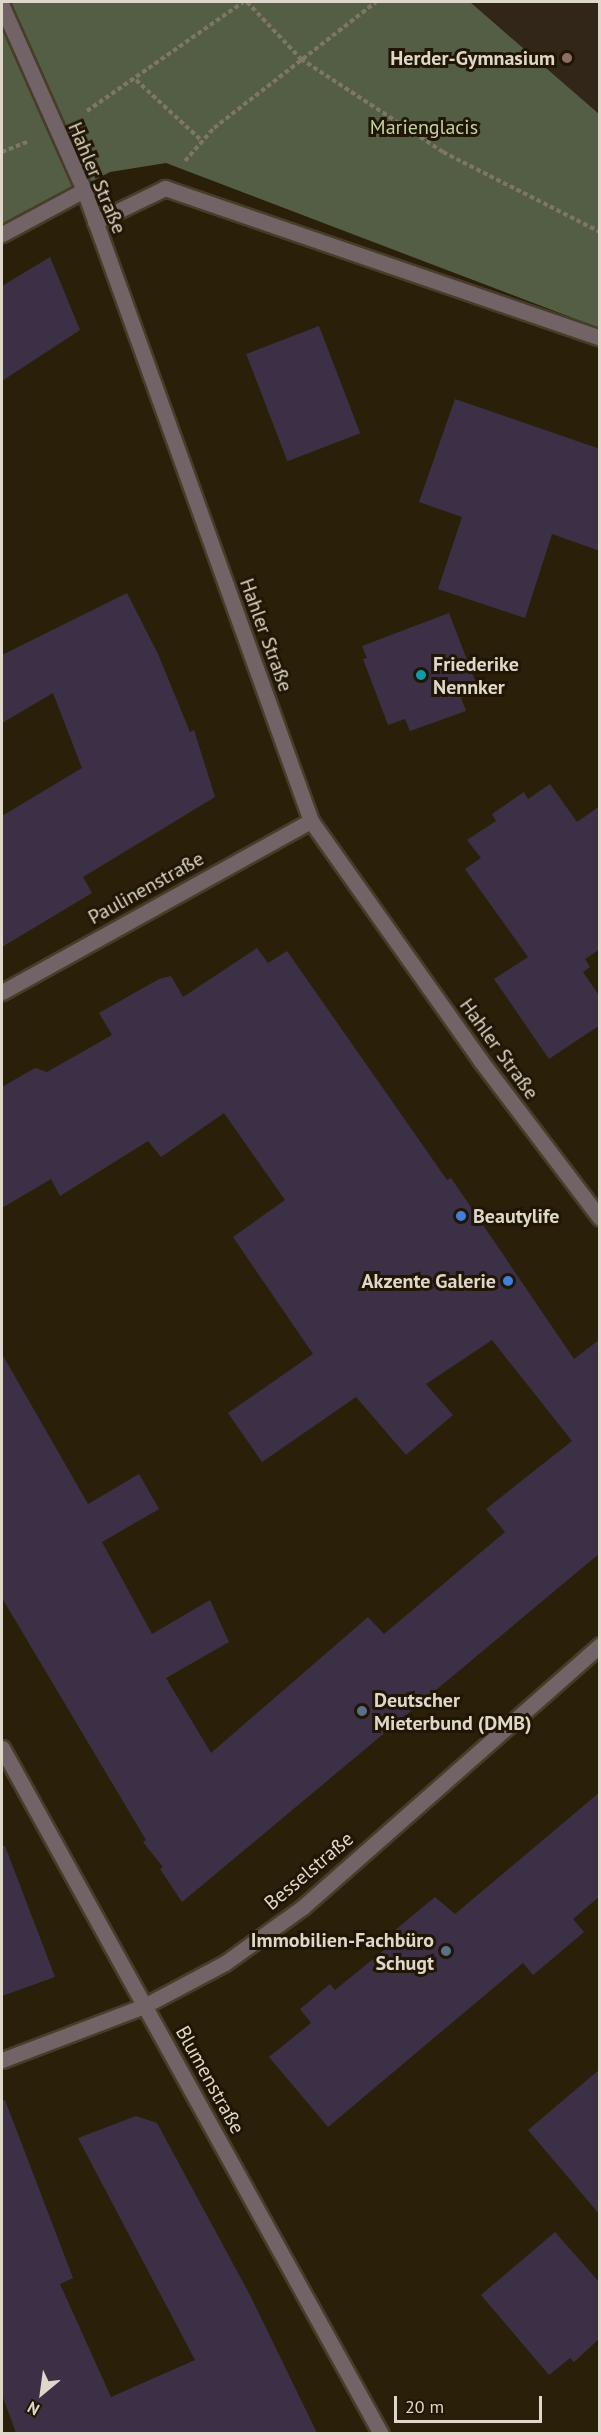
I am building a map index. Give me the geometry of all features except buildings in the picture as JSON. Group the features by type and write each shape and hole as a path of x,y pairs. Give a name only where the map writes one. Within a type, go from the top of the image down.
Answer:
{"street":[{"name":"Hahler Straße","path":"2,6 55,131 84,190 310,821 473,1050 600,1218"},
{"path":"94,222 165,188 600,338"},
{"path":"2,234 84,190"},
{"name":"Paulinenstraße","path":"2,992 310,821"},
{"name":"Besselstraße","path":"2,2060 144,2006 225,1963 303,1907 600,1645"},
{"name":"Blumenstraße","path":"2,1748 381,2433"}],"path":[{"path":"55,131 136,80 245,2 301,59 443,152 600,232"},
{"path":"165,188 201,140 376,2"},
{"path":"136,80 201,140"}],"shaded area":[{"name":"Herder-Gymnasium","path":"470,2 599,2 599,114"}],"green space":[{"name":"Marienglacis","path":"2,2 470,2 599,114 599,328 166,163 110,172 2,227"}],"place":[{"name":"Herder-Gymnasium","path":"567,58"},
{"name":"Friederike Nennker","path":"421,675"},
{"name":"Beautylife","path":"461,1216"},
{"name":"Akzente Galerie","path":"508,1281"},
{"name":"Deutscher Mieterbund (DMB)","path":"362,1711"},
{"name":"Immobilien-Fachbüro Schugt","path":"446,1951"}]}
